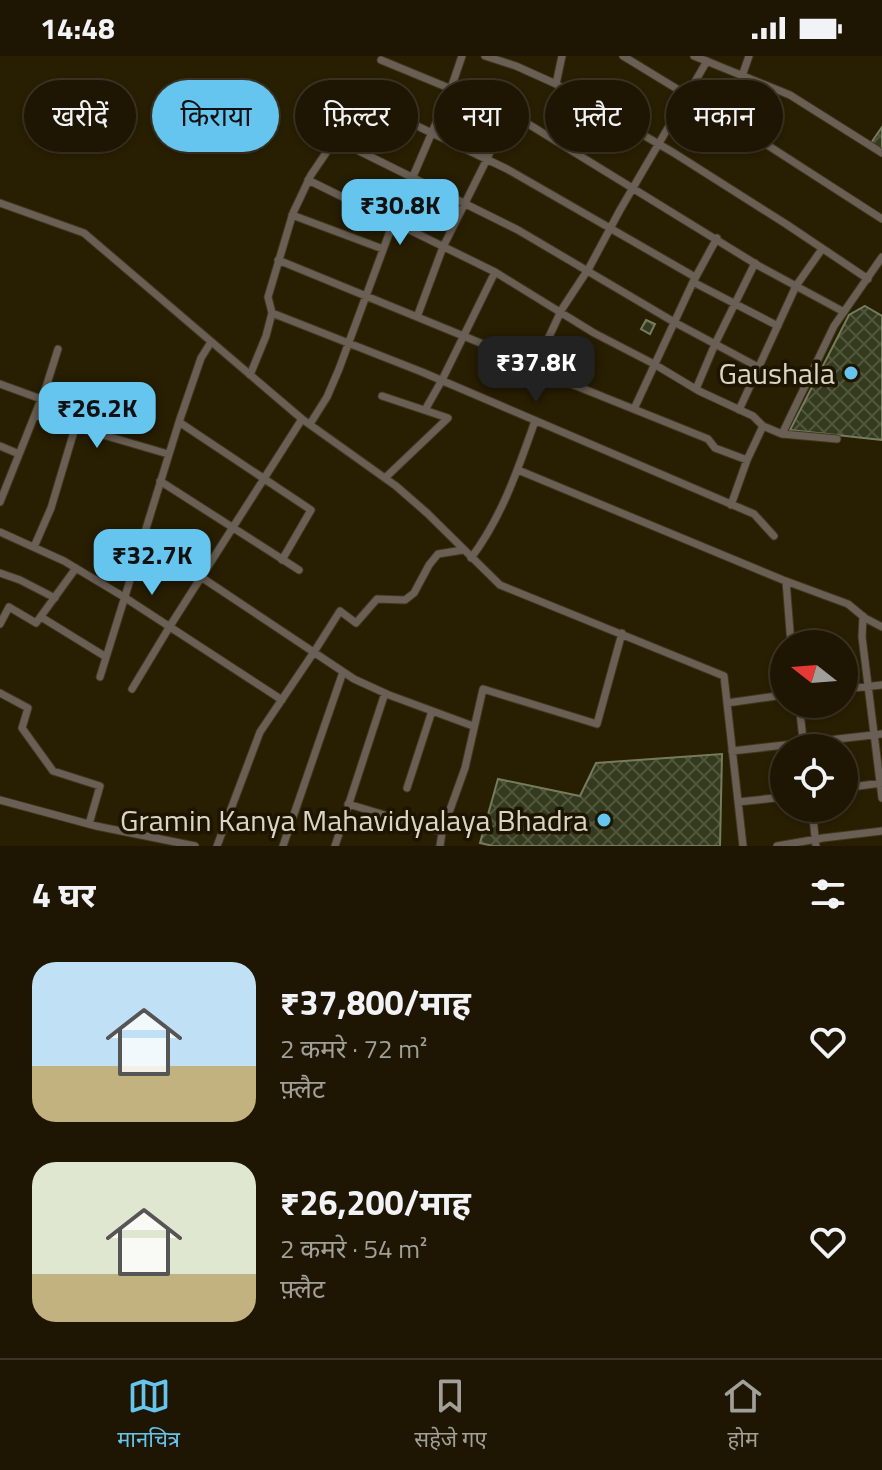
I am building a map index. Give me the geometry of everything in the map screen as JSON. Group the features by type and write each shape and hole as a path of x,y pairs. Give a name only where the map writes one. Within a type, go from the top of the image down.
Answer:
{"street":[{"path":"454,80 462,56"},
{"path":"485,56 547,80"},
{"path":"557,80 562,56"},
{"path":"623,56 666,82"},
{"path":"694,56 790,95 882,153"},
{"path":"742,76 749,56"},
{"path":"381,60 434,81"},
{"path":"695,80 707,61"},
{"path":"310,424 327,397 339,369 393,223 434,125"},
{"path":"529,125 755,263 844,312"},
{"path":"418,126 487,159 778,326"},
{"path":"534,369 561,312 666,131"},
{"path":"650,140 868,279"},
{"path":"250,375 266,336 272,313 268,297 292,215 308,180 327,152"},
{"path":"361,152 518,230 674,322 758,367"},
{"path":"417,317 443,247 490,152"},
{"path":"777,152 882,219"},
{"path":"308,180 495,272 594,333 696,389 753,416 763,426 782,434 837,439"},
{"path":"0,203 84,233 302,419 385,478 427,513 500,585 724,676 743,846"},
{"path":"292,215 383,249"},
{"path":"634,409 717,238"},
{"path":"739,410 796,286 822,249"},
{"path":"782,434 834,326 882,259"},
{"path":"278,260 708,439 715,448 747,460"},
{"path":"696,389 755,263"},
{"path":"425,410 495,272"},
{"path":"272,313 442,380 754,514 774,536"},
{"path":"100,677 168,454 201,358 211,342"},
{"path":"0,502 58,349"},
{"path":"0,384 41,399"},
{"path":"382,396 448,418 385,478"},
{"path":"35,415 168,454"},
{"path":"132,689 302,419"},
{"path":"471,558 487,537 518,470 535,421"},
{"path":"179,422 311,510 282,560"},
{"path":"731,505 763,426"},
{"path":"34,547 51,508 75,428"},
{"path":"0,446 19,454"},
{"path":"518,470 848,604 882,627"},
{"path":"160,481 299,570"},
{"path":"0,532 76,568 282,700"},
{"path":"141,541 201,577 343,672 385,693 473,726"},
{"path":"217,846 260,732 340,611 356,623 377,599 405,600 414,593 438,554 463,550"},
{"path":"0,624 9,607 36,623 76,568"},
{"path":"0,573 55,598"},
{"path":"786,581 790,630"},
{"path":"863,616 862,637 878,735 882,798"},
{"path":"41,617 106,657"},
{"path":"440,846 465,768 483,689 597,724 622,633"},
{"path":"283,846 343,672"},
{"path":"858,688 882,685"},
{"path":"0,693 28,708 22,728 53,771 100,786 89,824"},
{"path":"335,846 385,693"},
{"path":"727,703 770,697"},
{"path":"407,788 432,711"},
{"path":"858,738 878,735"},
{"path":"732,751 770,748"},
{"path":"858,786 881,783"},
{"path":"738,802 770,799"},
{"path":"0,800 89,824 195,846"},
{"path":"348,804 442,832"},
{"path":"813,822 815,843"},
{"path":"777,846 815,843 882,831"}],"building":[{"path":"882,127 882,151 871,143"},
{"name":"Gaushala","path":"865,306 882,316 882,440 790,430 849,315"},
{"path":"646,320 655,324 650,334 641,329"},
{"name":"Gramin Kanya Mahavidyalaya Bhadra","path":"722,754 720,846 493,846 480,843 498,779 580,796 596,763"}],"place":[{"name":"Gaushala","path":"851,373"},
{"name":"Gramin Kanya Mahavidyalaya Bhadra","path":"604,820"}]}
